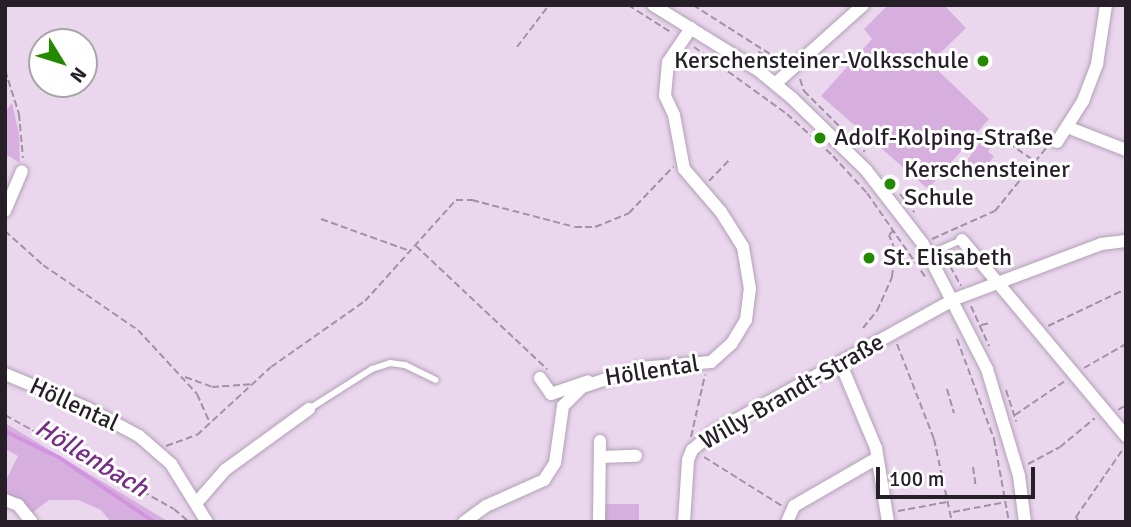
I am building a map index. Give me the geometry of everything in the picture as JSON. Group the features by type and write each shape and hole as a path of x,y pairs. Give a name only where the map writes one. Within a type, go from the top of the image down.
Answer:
{"street":[{"path":"653,5 775,84 850,153 927,249 955,299 991,380 1019,476 1025,522"},
{"path":"775,84 863,5"},
{"path":"1057,142 1097,64 1106,5"},
{"name":"Höllental","path":"545,375 551,394 640,368 711,362 732,343 746,320 749,275 736,232 680,158 679,136 664,80 668,62 691,28"},
{"path":"1067,127 1126,150"},
{"path":"5,211 22,171"},
{"path":"962,240 1126,436"},
{"name":"Willy-Brandt-Straße","path":"684,522 692,450 712,433 955,299 1112,240 1126,241"},
{"path":"840,362 877,458 887,518"},
{"name":"Höllental","path":"5,374 96,413 153,448 198,501 207,522"},
{"name":"Höllental","path":"464,522 486,506 544,480 555,463 563,407 592,380"},
{"path":"198,501 225,470 309,410"},
{"path":"599,522 600,441"},
{"path":"600,457 636,456"},
{"path":"788,522 794,506 877,458"},
{"path":"5,500 18,505 32,522"}],"lane":[{"path":"927,249 962,240"},
{"path":"309,410 372,369 390,363 405,365 436,380"}],"path":[{"path":"517,47 549,5"},
{"path":"628,5 684,40 787,114 849,174 894,230 929,282"},
{"path":"758,52 779,60"},
{"path":"5,71 21,125 22,171"},
{"path":"1000,137 1033,161"},
{"path":"1008,143 1013,138"},
{"path":"911,253 927,249 963,225 995,211 1042,149 1057,142"},
{"path":"153,448 186,442 211,424 253,384 365,301 411,251 440,214 463,199 575,227 609,223 629,213 680,158"},
{"path":"714,176 729,160"},
{"path":"321,219 411,251"},
{"path":"863,328 877,311 892,277 895,250 890,235 894,230"},
{"path":"5,231 43,265 120,316 184,377 211,424"},
{"path":"415,245 545,375"},
{"path":"1037,331 1126,289"},
{"path":"980,325 991,323"},
{"path":"954,332 976,381 1007,502 1009,522"},
{"path":"896,344 934,439 952,522"},
{"path":"1014,415 1074,374 1126,344"},
{"path":"711,362 692,417 692,450 780,504"},
{"path":"184,377 212,387 253,384"},
{"path":"947,389 954,413"},
{"path":"1028,464 1060,447 1104,411"},
{"path":"5,415 174,509 188,522"},
{"path":"1079,522 1076,517 1126,445"},
{"path":"973,467 976,488"},
{"path":"887,518 948,502"},
{"path":"951,512 1007,502"}],"shaded area":[{"path":"888,5 944,5 966,28 930,63 989,119 928,189 821,96 872,39 864,29"},
{"path":"12,103 19,134 20,163 5,154 5,112"},
{"path":"982,140 991,147 988,152 994,156 978,179 962,167"},
{"path":"5,423 169,522 111,522 101,510 78,500 49,500 32,513 5,495 5,482 18,456 5,449"},
{"path":"605,504 639,504 639,522 605,522"}],"waterway":[{"name":"Höllenbach","path":"5,431 60,458 155,522"}],"place":[{"name":"Kerschensteiner-Volksschule","path":"983,61"},
{"name":"Adolf-Kolping-Straße","path":"820,138"},
{"name":"Kerschensteiner Schule","path":"890,184"},
{"name":"St. Elisabeth","path":"869,258"}]}
